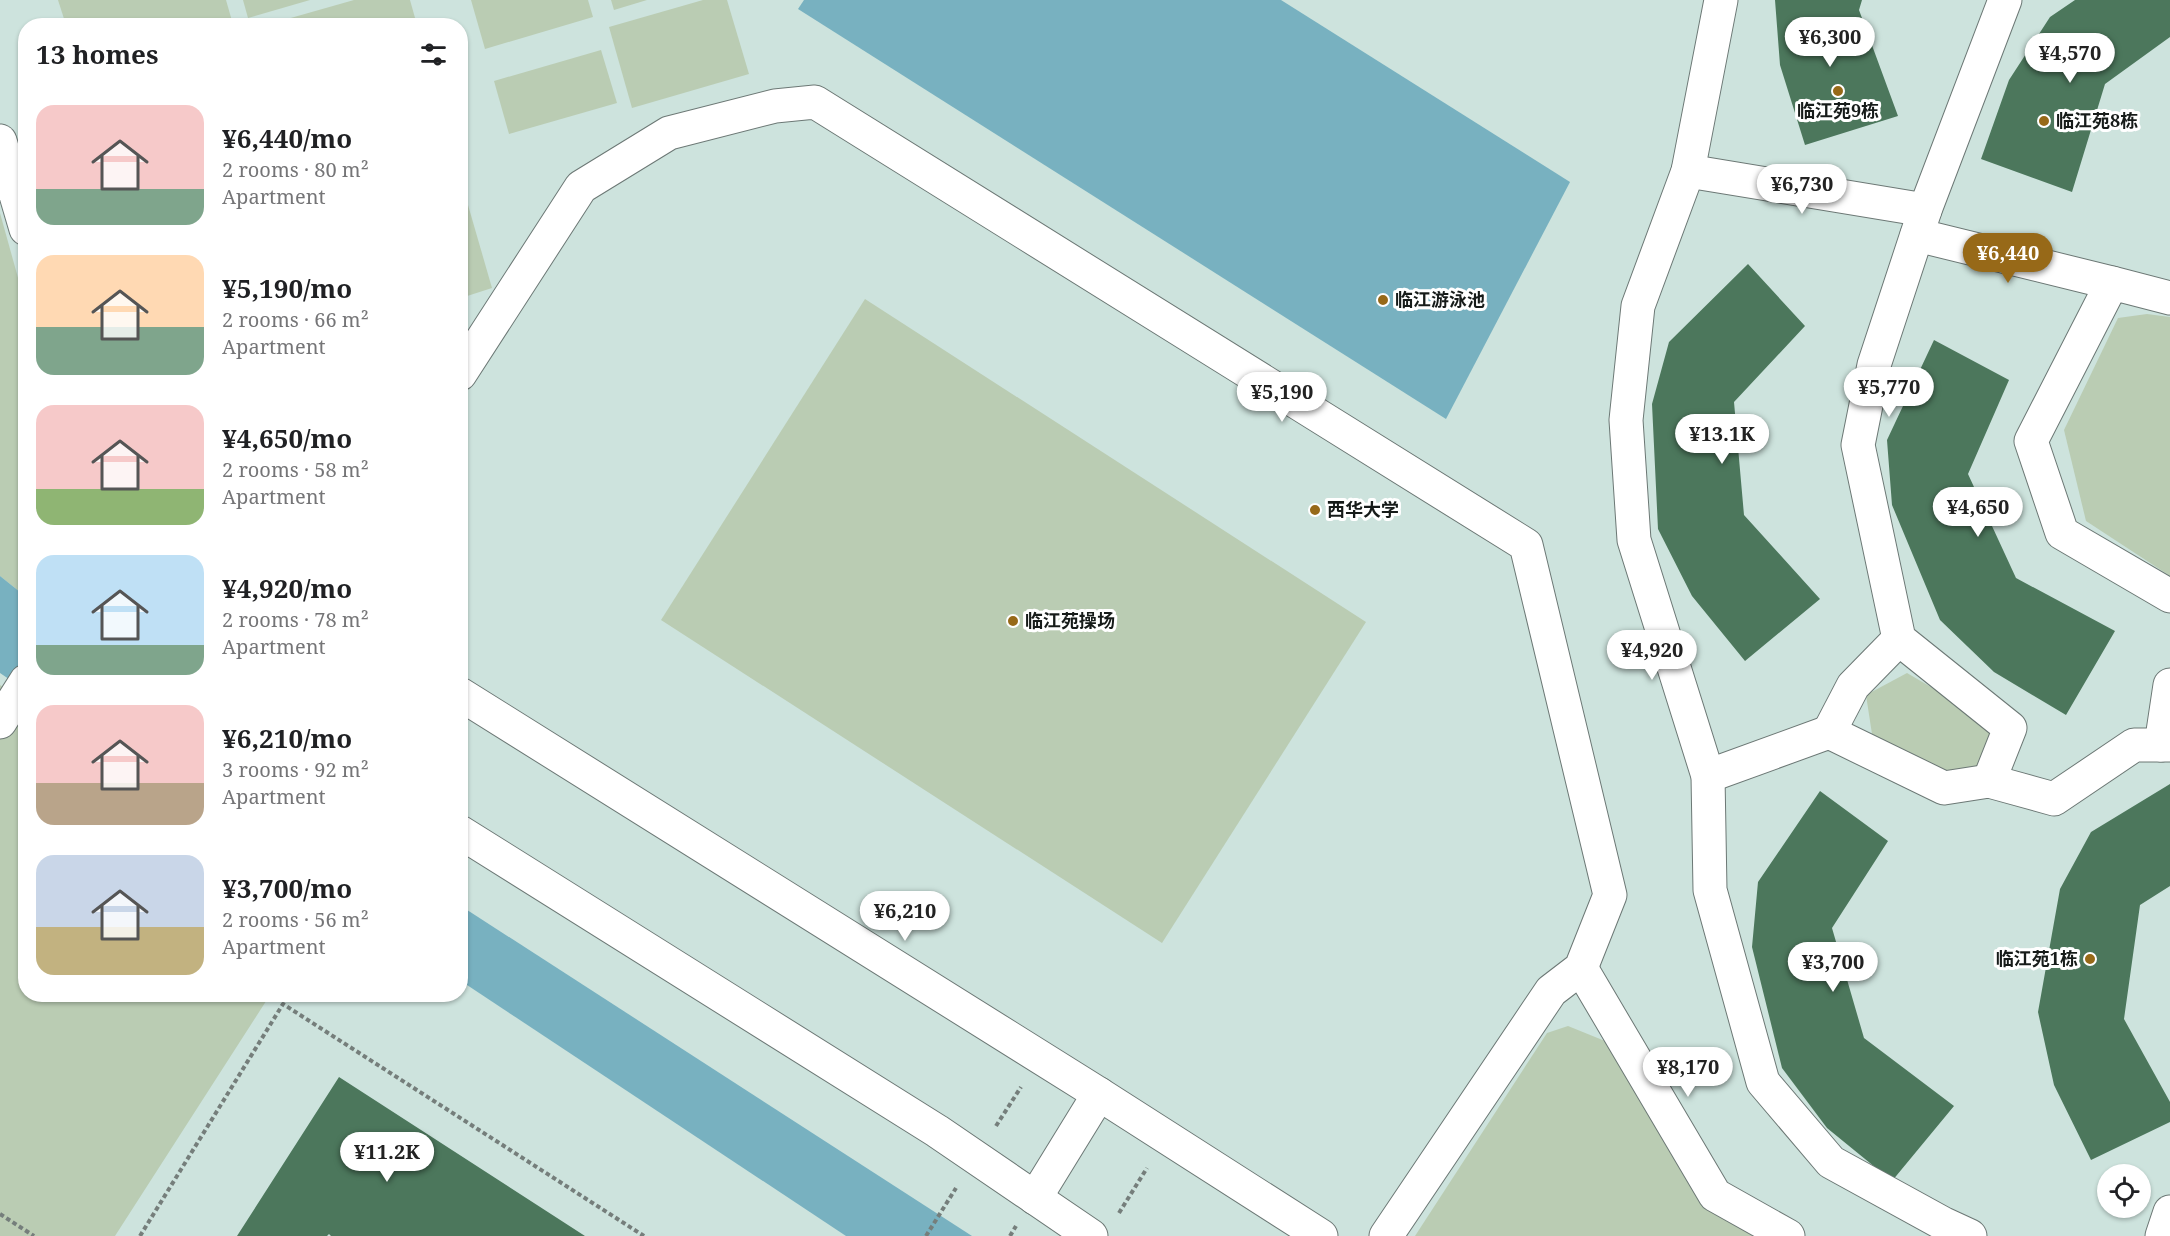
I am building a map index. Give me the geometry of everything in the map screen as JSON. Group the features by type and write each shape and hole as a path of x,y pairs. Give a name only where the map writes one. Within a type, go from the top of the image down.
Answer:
{"street":[{"path":"1721,0 1688,171 1638,306 1626,420 1634,540 1708,776 1710,890 1763,1082 1832,1162 1970,1236"},
{"path":"1989,781 2010,728 1899,639 1858,445 1874,365 1921,222 2005,0"},
{"path":"468,362 581,188 669,133 775,106 815,102 1526,545 1610,895 1581,968 1551,991 1386,1236"},
{"path":"0,141 18,202"},
{"path":"1688,171 1921,222 2112,283 2170,298"},
{"path":"2112,283 2031,441 2062,533 2170,596"},
{"path":"1708,776 1829,732 1853,686 1899,639"},
{"path":"1829,732 1944,788 1989,781 2054,799 2134,745 2165,745 2170,685"},
{"path":"0,722 18,694"},
{"path":"468,699 1100,1094 1321,1236"},
{"path":"468,837 927,1125 1035,1198 1103,1227"},
{"path":"1581,968 1715,1195 1788,1236"},
{"path":"1035,1198 1100,1094"},
{"path":"2162,1236 2170,1212"}],"path":[{"path":"140,1236 283,1004 644,1236"},
{"path":"1103,1227 1151,1162"},
{"path":"926,1236 951,1197"},
{"path":"0,1214 34,1236"}],"shaded area":[{"name":"西华大学","path":"0,0 2170,0 2170,1236 0,1236"}],"green space":[{"path":"58,0 226,0 231,18 64,18"},
{"path":"243,0 310,0 248,18"},
{"path":"354,0 410,0 415,18 291,18"},
{"path":"471,0 588,0 593,17 485,49"},
{"path":"611,0 647,0 614,10"},
{"path":"703,0 727,0 749,74 632,108 609,27"},
{"path":"601,50 617,103 509,134 494,81"},
{"path":"468,205 492,288 468,296"},
{"path":"0,213 18,278 18,590 0,576"},
{"name":"临江苑操场","path":"865,299 1366,622 1162,943 661,620"},
{"path":"2147,314 2170,317 2170,576 2086,521 2064,430 2118,318"},
{"path":"1907,673 2001,728 1982,770 1950,776 1872,734 1866,695"},
{"path":"0,685 18,698 18,1002 265,1002 115,1236 0,1236"},
{"path":"1568,1026 1605,1041 1761,1236 1415,1236 1547,1033"}],"water":[{"name":"临江游泳池","path":"804,0 1281,0 1570,182 1446,419 798,9"},
{"path":"0,576 18,590 18,685 0,673"},
{"path":"468,911 972,1236 846,1236 468,986"}],"building":[{"name":"临江苑9栋","path":"1775,0 1862,0 1859,10 1898,116 1805,145 1780,65"},
{"name":"临江苑8栋","path":"2075,0 2170,0 2170,37 2105,84 2072,192 1981,159 2009,80 2050,17"},
{"path":"1748,264 1805,326 1734,402 1744,515 1820,599 1745,661 1692,596 1658,529 1652,404 1669,342"},
{"path":"1934,340 2009,380 1968,474 2016,578 2115,631 2066,715 1994,672 1940,620 1892,505 1887,440"},
{"name":"临江苑1栋","path":"2170,784 2170,886 2140,905 2124,1019 2170,1102 2170,1122 2091,1160 2054,1085 2038,1012 2060,889 2091,832"},
{"path":"1820,791 1888,841 1832,928 1864,1038 1954,1106 1892,1181 1827,1128 1782,1068 1752,947 1758,882"},
{"path":"339,1077 585,1236 331,1236 329,1234 327,1236 237,1236"}],"place":[{"name":"临江苑9栋","path":"1838,91"},
{"name":"临江苑8栋","path":"2044,121"},
{"name":"临江游泳池","path":"1383,300"},
{"name":"西华大学","path":"1315,510"},
{"name":"临江苑操场","path":"1013,621"},
{"name":"临江苑1栋","path":"2090,959"}]}
